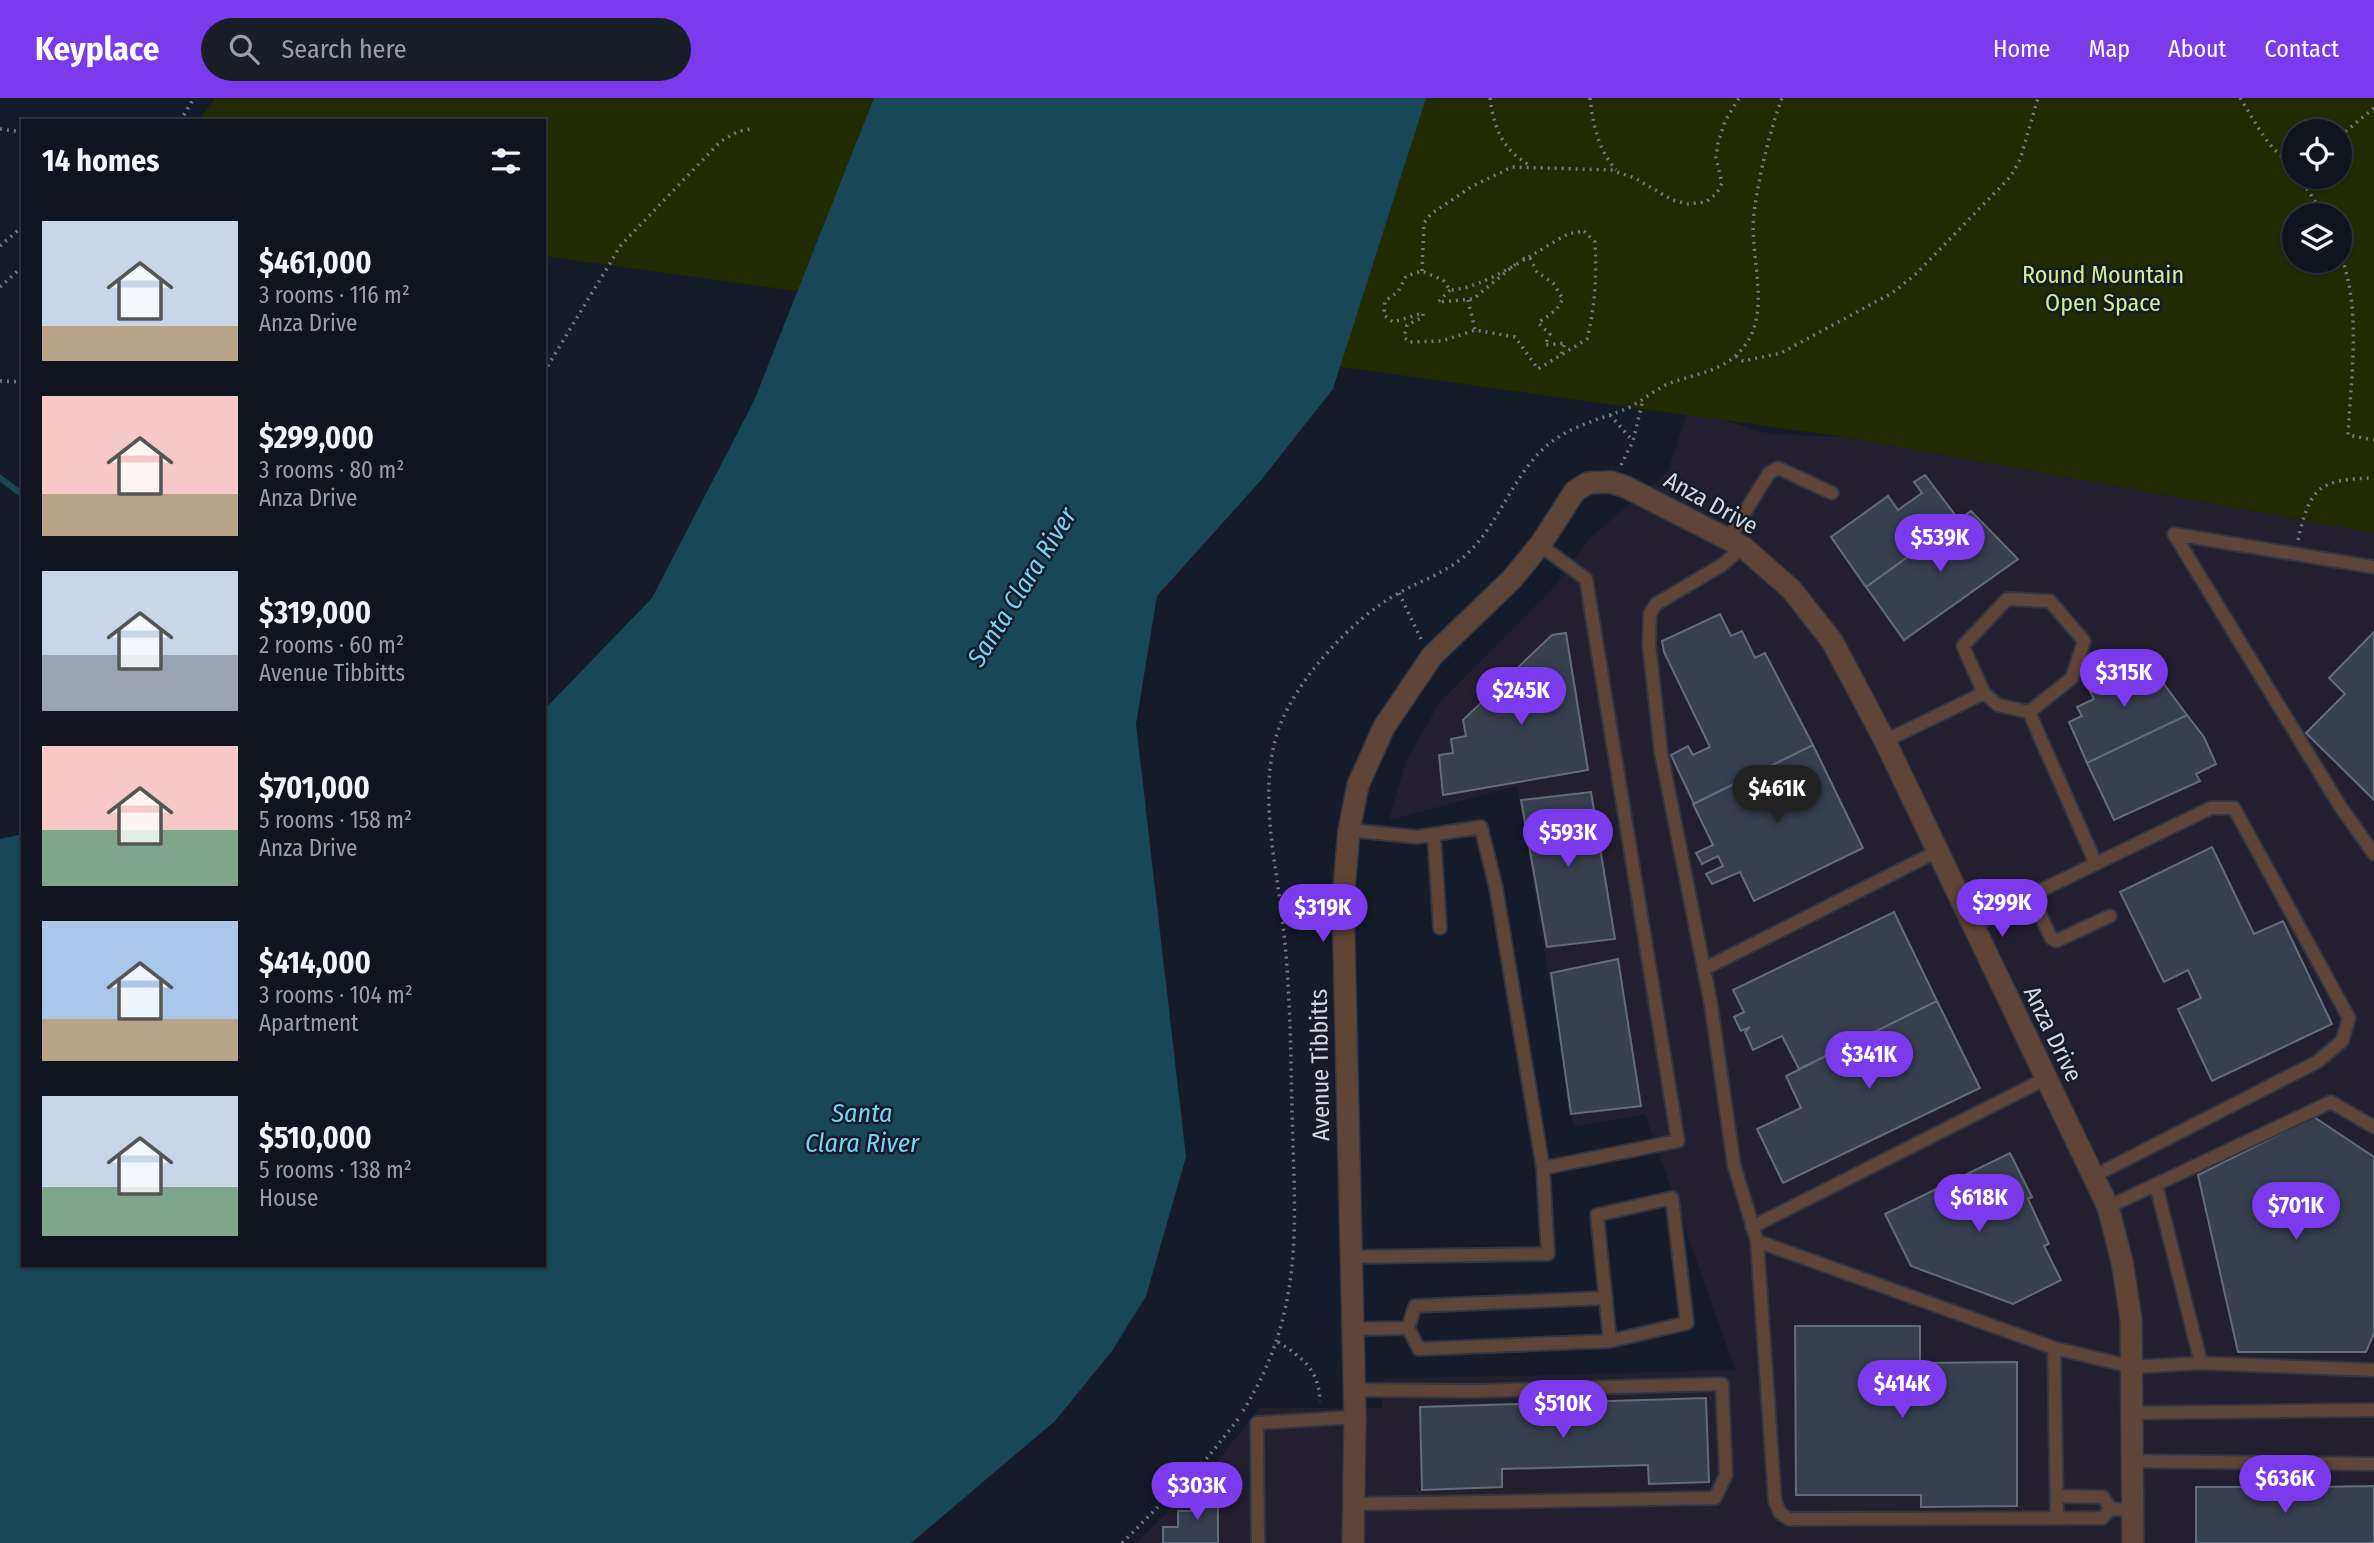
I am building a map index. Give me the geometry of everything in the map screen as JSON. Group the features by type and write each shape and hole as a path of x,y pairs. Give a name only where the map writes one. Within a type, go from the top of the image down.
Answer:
{"street":[{"name":"Anza Drive","path":"1611,482 1736,543 1791,589 1832,641 1885,741 2108,1208 2131,1319 2133,1461 2122,1509 2133,1543"},
{"name":"Avenue Tibbitts","path":"1353,1543 1355,1417 1343,901 1349,830 1358,785 1384,727 1432,656 1512,579 1540,545 1575,491 1588,483 1611,482"}],"lane":[{"path":"1832,493 1778,468 1769,473 1736,543 1722,565 1656,604 1650,614 1649,644 1661,752 1704,969 1734,1165 1757,1241 1775,1501 1780,1513 1789,1519 2102,1518 2122,1509"},
{"path":"2374,567 2174,534 2340,806 2374,854"},
{"path":"1540,545 1586,579 1678,1141 1544,1168"},
{"path":"2007,599 2050,601 2084,641 2072,678 2029,712 1998,705 1984,693 1963,646 2007,599"},
{"path":"1885,741 1984,693"},
{"path":"2029,712 2096,864"},
{"path":"1973,927 2031,895 2211,808 2234,808 2348,1018 2342,1041 2317,1062 2094,1176"},
{"path":"1349,830 1417,837 1481,827 1496,888 1544,1168 1548,1254 1351,1257"},
{"path":"1434,834 1440,928"},
{"path":"1704,969 1938,851"},
{"path":"2031,895 2051,938 2056,941 2110,916"},
{"path":"1752,1227 2045,1079"},
{"path":"2108,1208 2331,1102 2374,1128"},
{"path":"2156,1185 2201,1363"},
{"path":"1606,1298 1415,1306 1408,1328 1419,1349 1610,1341 1687,1323 1672,1198 1597,1215 1606,1298 1610,1341"},
{"path":"1757,1241 2054,1348 2133,1367 2201,1363 2374,1370"},
{"path":"1353,1329 1408,1328"},
{"path":"2054,1348 2057,1518"},
{"path":"1353,1504 1715,1498 1726,1475 1722,1384 1487,1391 1354,1390"},
{"path":"2133,1413 2374,1410"},
{"path":"1258,1543 1257,1423 1355,1417"},
{"path":"2133,1461 2374,1464"},
{"path":"2057,1496 2103,1497 2122,1509"}],"path":[{"path":"1490,98 1493,123 1503,144 1518,159 1533,167"},
{"path":"1590,98 1599,142 1605,157 1617,172"},
{"path":"1422,271 1424,223 1431,214 1496,173 1512,167 1617,172 1635,178 1672,201 1688,204 1706,202 1717,193 1722,183 1716,158 1718,143 1725,121 1739,98"},
{"path":"1643,399 1643,412 1633,441 1610,415 1643,399 1656,389 1708,372 1736,356 1755,328 1758,312 1752,249 1754,214 1782,98"},
{"path":"1736,356 1743,361 1781,352 1892,293 1917,273 2010,177 2020,160 2038,98"},
{"path":"2240,98 2282,157"},
{"path":"181,119 194,99"},
{"path":"2352,126 2374,108"},
{"path":"0,129 21,132"},
{"path":"546,370 621,245 721,141 738,131 751,129"},
{"path":"0,246 21,228"},
{"path":"1450,290 1443,280 1422,271 1406,276 1398,292 1385,301 1383,310 1387,320 1402,320 1423,313 1423,317 1407,325 1403,332 1409,342 1419,344 1462,336 1475,330 1515,337 1538,369 1560,357 1587,339 1595,308 1595,242 1584,231 1568,234 1521,259 1481,283 1450,290 1437,302 1468,300 1498,282 1521,259 1530,258 1537,272 1553,283 1563,299 1556,310 1538,323 1550,334 1545,345 1565,343 1560,357"},
{"path":"0,286 21,268"},
{"path":"2347,273 2356,329 2348,435 2374,440"},
{"path":"1468,300 1475,330"},
{"path":"0,381 21,382"},
{"path":"2295,554 2306,505 2321,488 2339,480 2374,478"},
{"path":"1399,593 1432,656"},
{"path":"1278,1342 1314,1371 1319,1381 1321,1419"},
{"path":"1122,1543 1209,1457 1239,1418"}],"shaded area":[{"path":"1688,410 1770,434 1844,437 2374,533 2374,1543 1136,1543 1212,1467 1260,1408 1382,1408 1383,1379 1735,1370 1645,1114 1574,1127 1517,786 1389,820 1406,761 1440,702 1555,586 1590,538 1668,471"}],"green space":[{"name":"Round Mountain Open Space","path":"215,98 2374,98 2374,533 1844,437 546,256 546,119 199,119"}],"water":[{"name":"Santa Clara River","path":"874,98 1426,98 1333,389 1262,479 1157,596 1136,724 1186,1157 1146,1296 1112,1351 1055,1421 911,1543 0,1543 0,839 21,834 21,1267 546,1267 546,708 652,598 754,401"}],"building":[{"path":"1925,475 1959,520 1866,587 1831,537 1888,496 1898,510 1922,493 1914,482"},
{"path":"1971,511 2018,559 1904,640 1866,587"},
{"path":"1720,614 1731,636 1742,631 1755,658 1765,653 1813,745 1694,804 1671,755 1688,746 1693,755 1710,747 1664,652 1662,641"},
{"path":"2374,632 2374,800 2306,733 2345,694 2329,678"},
{"path":"1566,633 1588,770 1443,795 1439,755 1453,753 1451,739 1466,736 1463,720 1552,635"},
{"path":"2124,654 2128,663 2143,656 2187,715 2087,763 2069,722 2082,716 2077,707 2094,699 2086,683 2121,667 2116,657"},
{"path":"2187,715 2204,737 2216,764 2196,774 2200,781 2114,820 2087,763"},
{"path":"1813,745 1863,848 1754,901 1740,872 1712,884 1706,874 1723,866 1718,856 1702,864 1696,853 1713,845 1693,804"},
{"path":"1591,792 1615,939 1547,947 1521,800"},
{"path":"2212,847 2254,934 2283,921 2332,1024 2212,1081 2178,1009 2201,998 2188,970 2164,982 2120,892"},
{"path":"1894,912 1937,1001 1799,1069 1782,1036 1753,1050 1745,1032 1750,1027 1741,1031 1734,1017 1744,1012 1733,990"},
{"path":"1618,959 1641,1106 1571,1114 1551,973"},
{"path":"1937,1001 1980,1088 1783,1183 1757,1129 1801,1108 1786,1076"},
{"path":"2314,1117 2374,1157 2374,1333 2366,1352 2238,1352 2198,1175"},
{"path":"2010,1153 2032,1197 2028,1199 2049,1244 2044,1246 2061,1280 2013,1304 1911,1266 1885,1214"},
{"path":"1795,1326 1920,1326 1920,1363 2017,1362 2017,1506 1921,1507 1921,1495 1796,1495"},
{"path":"1706,1398 1709,1482 1649,1484 1648,1465 1502,1469 1502,1487 1422,1490 1420,1407"},
{"path":"2374,1486 2374,1543 2196,1543 2196,1487 2299,1487 2299,1491 2317,1491 2317,1487"},
{"path":"1194,1491 1218,1491 1218,1543 1163,1543 1163,1527 1178,1527 1178,1511 1195,1511"}],"waterway":[{"path":"0,478 21,494"}]}
